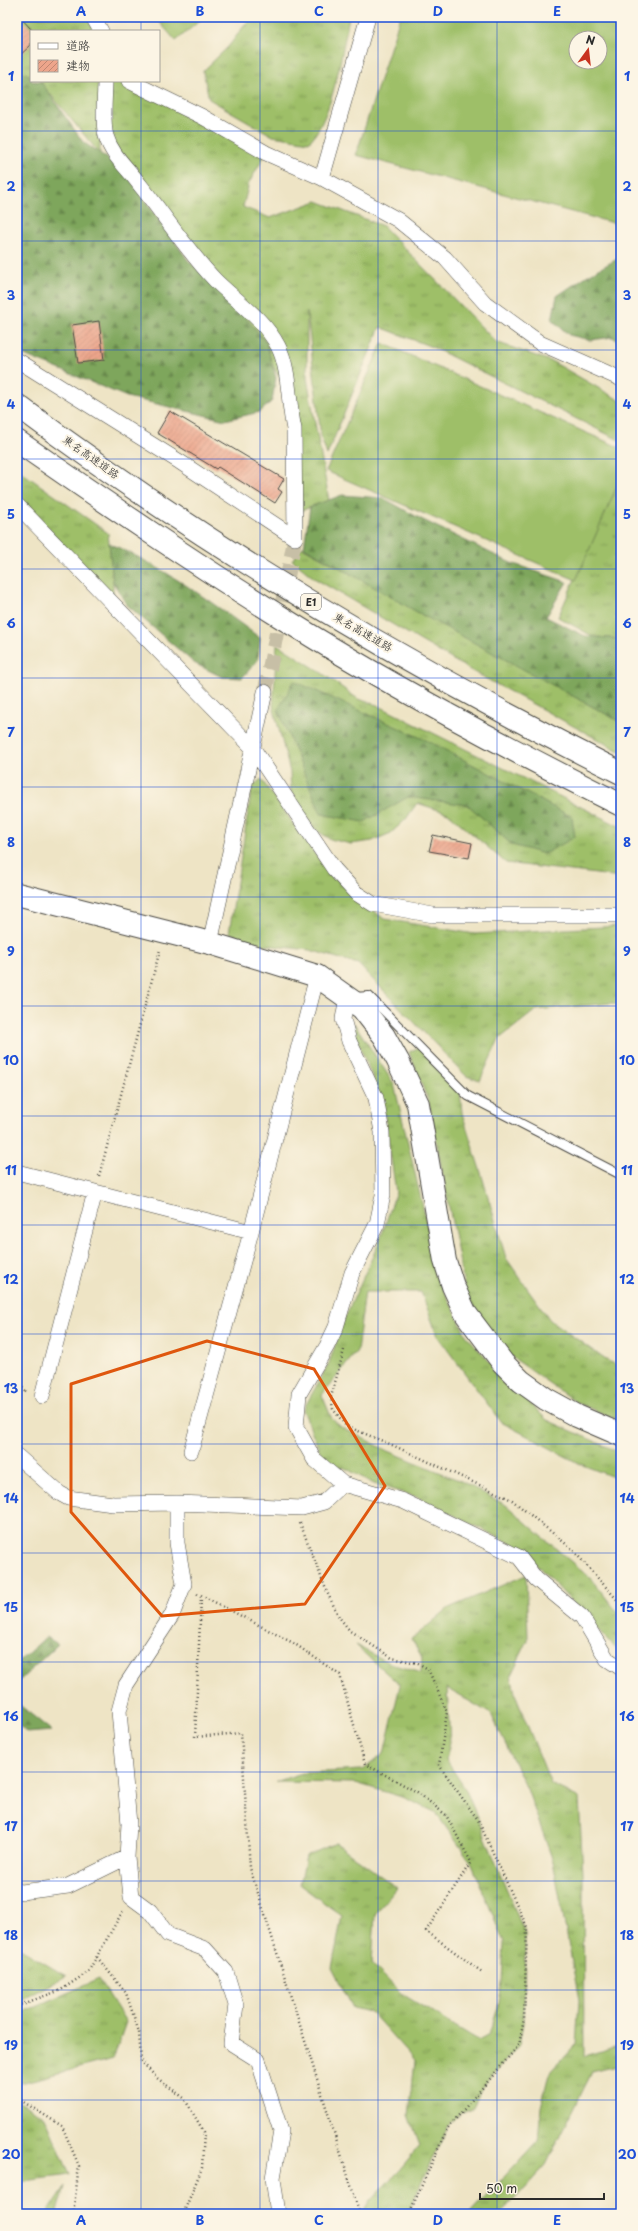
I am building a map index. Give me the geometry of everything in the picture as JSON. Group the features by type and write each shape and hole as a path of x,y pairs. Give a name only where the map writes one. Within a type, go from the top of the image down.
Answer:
{"main road":[{"name":"東名高速道路","path":"17,405 177,517 308,600 441,678 621,773"},
{"path":"17,441 161,541 293,625 427,703 621,806"},
{"path":"17,894 210,943 317,976 362,1008 384,1036 398,1061 418,1104 445,1261 453,1286 466,1314 503,1363 521,1381 546,1399 577,1416 621,1435"}],"street":[{"path":"93,17 100,30"},
{"path":"322,178 368,17"},
{"path":"17,360 180,462 295,538 294,428 290,411 288,384 278,346 254,314 216,280 181,241 140,184 119,161 105,134 105,82"},
{"path":"131,82 203,117 266,153 322,178 398,220 445,258 485,303 540,343 621,379"},
{"path":"17,506 252,747 334,869 356,893 373,904 433,916 621,915"},
{"path":"210,943 265,692"},
{"path":"191,1451 251,1232 317,976"},
{"path":"347,997 343,1019 347,1033 376,1098 382,1132 383,1196 377,1224 352,1273 336,1327 327,1346 299,1394 296,1427 314,1459 343,1484 403,1501 519,1557 536,1579 582,1617 607,1659 621,1668"},
{"path":"17,1172 251,1232"},
{"path":"42,1396 94,1192"},
{"path":"17,1456 59,1493 68,1498 112,1504 176,1503 302,1508 324,1502 343,1484"},
{"path":"176,1503 177,1543 184,1584 172,1615 126,1685 119,1711 129,1824 127,1857 132,1897 150,1911 168,1935 204,1949 226,1972 236,2005 231,2043 258,2060 281,2131 272,2178 278,2214"},
{"path":"17,1891 22,1892 68,1886 127,1857"}],"lane":[{"path":"347,997 369,996 468,1096 621,1175"}],"path":[{"path":"94,1192 165,932"},
{"path":"346,1342 331,1397 333,1408 346,1426 390,1444 512,1500 571,1548 621,1604"},
{"path":"294,1508 327,1592 339,1617 350,1631 392,1658 418,1663 428,1668 447,1712 439,1764 478,1820 527,1927 524,2019 519,2045 447,2129 409,2214"},
{"path":"364,2211 361,2214 250,1868 241,1733 195,1737 201,1597 196,1593 295,1644 340,1674 365,1764 417,1792 446,1815 471,1862 426,1931 482,1972"},
{"path":"17,2006 62,1990 88,1972 132,1897"},
{"path":"97,1957 126,1993 139,2032 141,2061 157,2078 184,2098 204,2132 202,2168 184,2214"},
{"path":"17,2098 62,2126 79,2166 73,2214"}],"highlighted area":[{"path":"207,1341 314,1369 385,1486 305,1604 162,1616 71,1512 71,1384"}],"green space":[{"path":"17,17 88,17 100,30 30,30 30,78 17,71"},
{"path":"155,17 204,17 176,41"},
{"path":"251,17 349,17 340,65 330,101 317,131 309,142 273,136 209,99 203,71 228,47"},
{"path":"400,17 608,17 621,20 621,225 356,155"},
{"path":"17,69 30,76 30,82 41,82 83,142 122,168 188,260 237,307 266,342 276,378 272,401 260,412 225,420 127,397 17,352"},
{"path":"36,82 100,82 100,154 46,89"},
{"path":"106,82 130,82 266,153 249,183 243,207 270,218 317,201 383,226 496,342 553,362 621,401 621,441 432,347 380,327 327,455 321,437 307,312 307,378 329,500 298,512 282,381 207,261 109,144"},
{"path":"621,257 621,345 613,337 590,340 569,335 552,320 557,296 588,275"},
{"path":"382,343 621,448 621,477 576,580 326,471"},
{"path":"17,469 108,533 113,597 17,499"},
{"path":"621,476 621,639 594,637 558,617"},
{"path":"342,495 383,498 421,519 511,563 567,582 546,617 585,636 621,639 621,722 417,612 304,547 310,507"},
{"path":"109,543 129,552 168,574 206,598 260,638 258,660 242,678 222,677 194,663 126,604 113,582"},
{"path":"302,547 621,723 621,752 470,670 314,578 292,560"},
{"path":"277,644 322,673 358,699 377,705 621,827 621,877 506,863 448,813 417,803 406,819 391,833 372,841 351,844 330,839 313,828 291,792 290,772 273,706"},
{"path":"294,681 428,741 572,817 575,837 544,854 512,845 468,805 408,797 364,822 321,814 278,710"},
{"path":"261,779 329,873 384,919 475,934 621,926 621,1006 612,1003 536,1010 499,1039 480,1081 466,1076 358,964 310,950 264,945 229,933 252,787"},
{"path":"354,1023 394,1084 441,1284 466,1335 503,1377 547,1420 621,1453 621,1480 580,1464 501,1422 438,1337 421,1292 365,1292 357,1351 322,1395 332,1419 341,1427 386,1450 461,1481 506,1505 591,1579 615,1609 621,1613 621,1654 522,1549 417,1497 374,1484 345,1468 325,1464 303,1410 329,1363 344,1320 380,1240 396,1192 383,1103 357,1040"},
{"path":"421,1046 460,1090 462,1113 506,1258 550,1320 606,1360 621,1367 621,1421 577,1403 505,1352 466,1295 429,1103 409,1052"},
{"path":"526,1575 528,1640 511,1675 516,1697 551,1784 579,1798 583,1874 584,2056 621,2045 621,2065 592,2072 546,2165 501,2214 470,2214 538,2140 541,2107 549,2073 576,2044 579,2000 553,1861 527,1789 491,1714 447,1688 450,1742 446,1760 466,1790 525,1934 524,2017 519,2045 482,2088 473,2107 461,2113 447,2129 408,2214 362,2214 370,2201 420,2145 409,2115 415,2061 372,2013 353,2008 332,1968 342,1916 300,1885 306,1856 336,1843 397,1888 375,1914 372,1964 402,1994 478,2040 489,2034 498,2008 502,1983 504,1942 471,1862 435,1812 405,1798 356,1783 275,1782 302,1773 362,1770 384,1754 400,1685 355,1645 394,1665 421,1673 422,1658 412,1639 449,1608"},
{"path":"46,1637 58,1644 17,1683 17,1663"},
{"path":"17,1703 52,1731 27,1733 17,1724"},
{"path":"17,1947 66,1976 17,2002"},
{"path":"99,1979 126,2022 113,2059 17,2084 17,2015"},
{"path":"17,2101 44,2115 70,2175 17,2182"},
{"path":"65,2187 57,2214 47,2214"}],"building":[{"path":"17,17 20,17 31,29 30,46 17,58"},
{"path":"99,321 104,360 78,363 72,325"},
{"path":"170,411 284,479 278,489 282,492 275,503 218,467 216,469 157,433"},
{"path":"433,835 472,843 469,858 429,851"}],"tunnel":[{"path":"265,692 295,538"}]}
